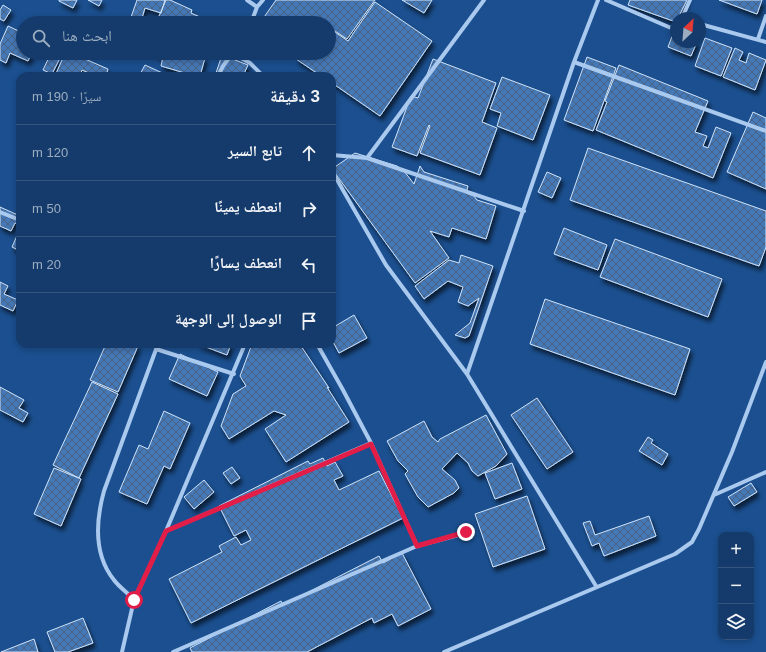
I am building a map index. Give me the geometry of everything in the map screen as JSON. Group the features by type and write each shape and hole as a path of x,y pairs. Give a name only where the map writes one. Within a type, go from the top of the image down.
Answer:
{"street":[{"path":"247,0 257,7"},
{"path":"253,16 257,7 263,0"},
{"path":"367,158 484,0"},
{"path":"467,374 574,62 598,0"},
{"path":"606,0 670,27"},
{"path":"685,12 690,0"},
{"path":"758,39 766,16"},
{"path":"706,26 766,42"},
{"path":"220,72 227,60"},
{"path":"245,60 259,72"},
{"path":"574,62 766,131"},
{"path":"336,156 367,158 524,211"},
{"path":"336,178 386,265 467,374 596,586"},
{"path":"0,212 16,218"},
{"path":"122,652 134,600 166,531 234,374 244,348"},
{"path":"319,348 371,444 417,546"},
{"path":"134,600 114,580 104,562 98,538 97,522 104,490 156,349 234,374"},
{"path":"444,652 596,586 675,554 692,542 714,495 766,362"},
{"path":"166,531 371,444"},
{"path":"714,495 766,472"},
{"path":"173,652 417,546 466,532"}],"building":[{"path":"59,0 77,0 73,8"},
{"path":"88,0 102,0 99,6"},
{"path":"137,0 165,0 161,13 145,8 143,16 131,16"},
{"path":"166,0 170,0 192,10 191,13 198,16 159,16"},
{"path":"276,0 375,0 347,39 336,32 336,16 265,16"},
{"path":"402,0 432,0 424,13"},
{"path":"630,0 687,0 681,12 670,12 670,20 628,5"},
{"path":"719,0 762,0 757,14"},
{"path":"375,2 432,41 380,116 336,86 336,72 315,72 297,60 336,60 336,33 348,41"},
{"path":"3,5 11,10 4,21 0,19 0,10"},
{"path":"8,26 16,30 16,56 10,53 6,63 0,60 0,44"},
{"path":"706,38 732,48 721,76 695,66 701,48 706,48"},
{"path":"671,48 694,48 691,56"},
{"path":"735,48 743,52 739,60 746,63 749,53 766,60 755,90 723,77"},
{"path":"587,57 616,68 593,131 564,120"},
{"path":"433,59 496,83 482,122 497,128 480,175 420,153 430,126 429,125 417,156 392,147 411,96 418,98"},
{"path":"48,60 59,60 53,72 43,70"},
{"path":"62,60 87,60 108,69 107,72 87,72 82,70 81,72 57,72"},
{"path":"162,60 204,60 201,72 181,72 161,66"},
{"path":"220,60 235,60 248,65 245,72 216,72"},
{"path":"145,65 160,72 141,72"},
{"path":"619,65 708,101 695,132 707,136 703,146 708,148 716,127 731,133 713,178 596,130"},
{"path":"502,77 550,95 533,140 497,126 501,113 490,109"},
{"path":"753,112 766,118 766,189 727,172"},
{"path":"588,148 766,211 766,247 759,266 570,200"},
{"path":"355,153 397,166 404,171 414,184 420,166 424,172 468,186 466,193 474,196 477,200 496,206 486,239 452,228 449,237 430,231 449,258 415,283 336,174 336,166"},
{"path":"547,172 561,178 552,198 538,192"},
{"path":"0,207 16,214 16,223 11,231 0,226"},
{"path":"564,228 607,245 598,270 554,254"},
{"path":"16,238 16,249 12,247"},
{"path":"615,239 722,279 708,317 600,277"},
{"path":"461,255 493,266 469,336 465,338 455,335 470,323 479,298 468,306 458,302 463,287 448,281 424,299 415,286 449,260 459,263"},
{"path":"0,282 8,286 4,294 16,299 16,304 13,311 0,305"},
{"path":"545,299 690,349 675,395 530,344"},
{"path":"354,315 367,338 339,353 336,347 336,326"},
{"path":"104,348 137,348 118,392 90,380"},
{"path":"209,348 230,348 227,355"},
{"path":"250,348 302,348 329,388 327,387 349,422 286,462 265,429 286,415 274,411 229,439 221,426 233,394 246,386 240,376"},
{"path":"180,354 218,372 207,396 169,379"},
{"path":"92,382 118,394 79,478 53,465"},
{"path":"0,387 24,400 19,408 28,413 23,422 0,410"},
{"path":"537,398 573,452 547,469 511,415"},
{"path":"164,411 190,423 170,469 164,466 147,504 119,492 139,445 148,449"},
{"path":"486,415 507,454 496,466 478,476 472,471 468,463 457,453 442,469 455,480 459,488 454,493 428,507 418,497 405,474 408,471 398,461 387,441 424,421 432,437 438,442 440,439"},
{"path":"648,437 653,440 651,443 668,454 662,465 639,451"},
{"path":"323,458 327,466 335,462 343,476 334,480 339,490 379,471 403,518 191,623 169,579 222,552 219,546 236,537 241,545 251,540 246,530 234,536 219,506 308,461 310,464"},
{"path":"512,463 522,489 495,499 485,473"},
{"path":"232,467 240,478 231,484 223,473"},
{"path":"54,468 81,479 61,526 34,514"},
{"path":"204,480 214,492 194,509 184,497"},
{"path":"751,483 757,492 734,506 728,497"},
{"path":"527,496 545,549 493,567 475,514"},
{"path":"649,516 656,536 604,556 599,543 592,546 583,523 590,521 595,535"},
{"path":"402,553 431,609 398,626 392,614 374,623 372,618 307,652 192,652 190,648 281,601 283,605 379,556 383,563"},
{"path":"83,618 93,643 68,652 55,652 47,632"},
{"path":"34,639 38,652 1,652"}],"route":[{"path":"134,600 166,531 371,444 417,546 466,532"}]}
